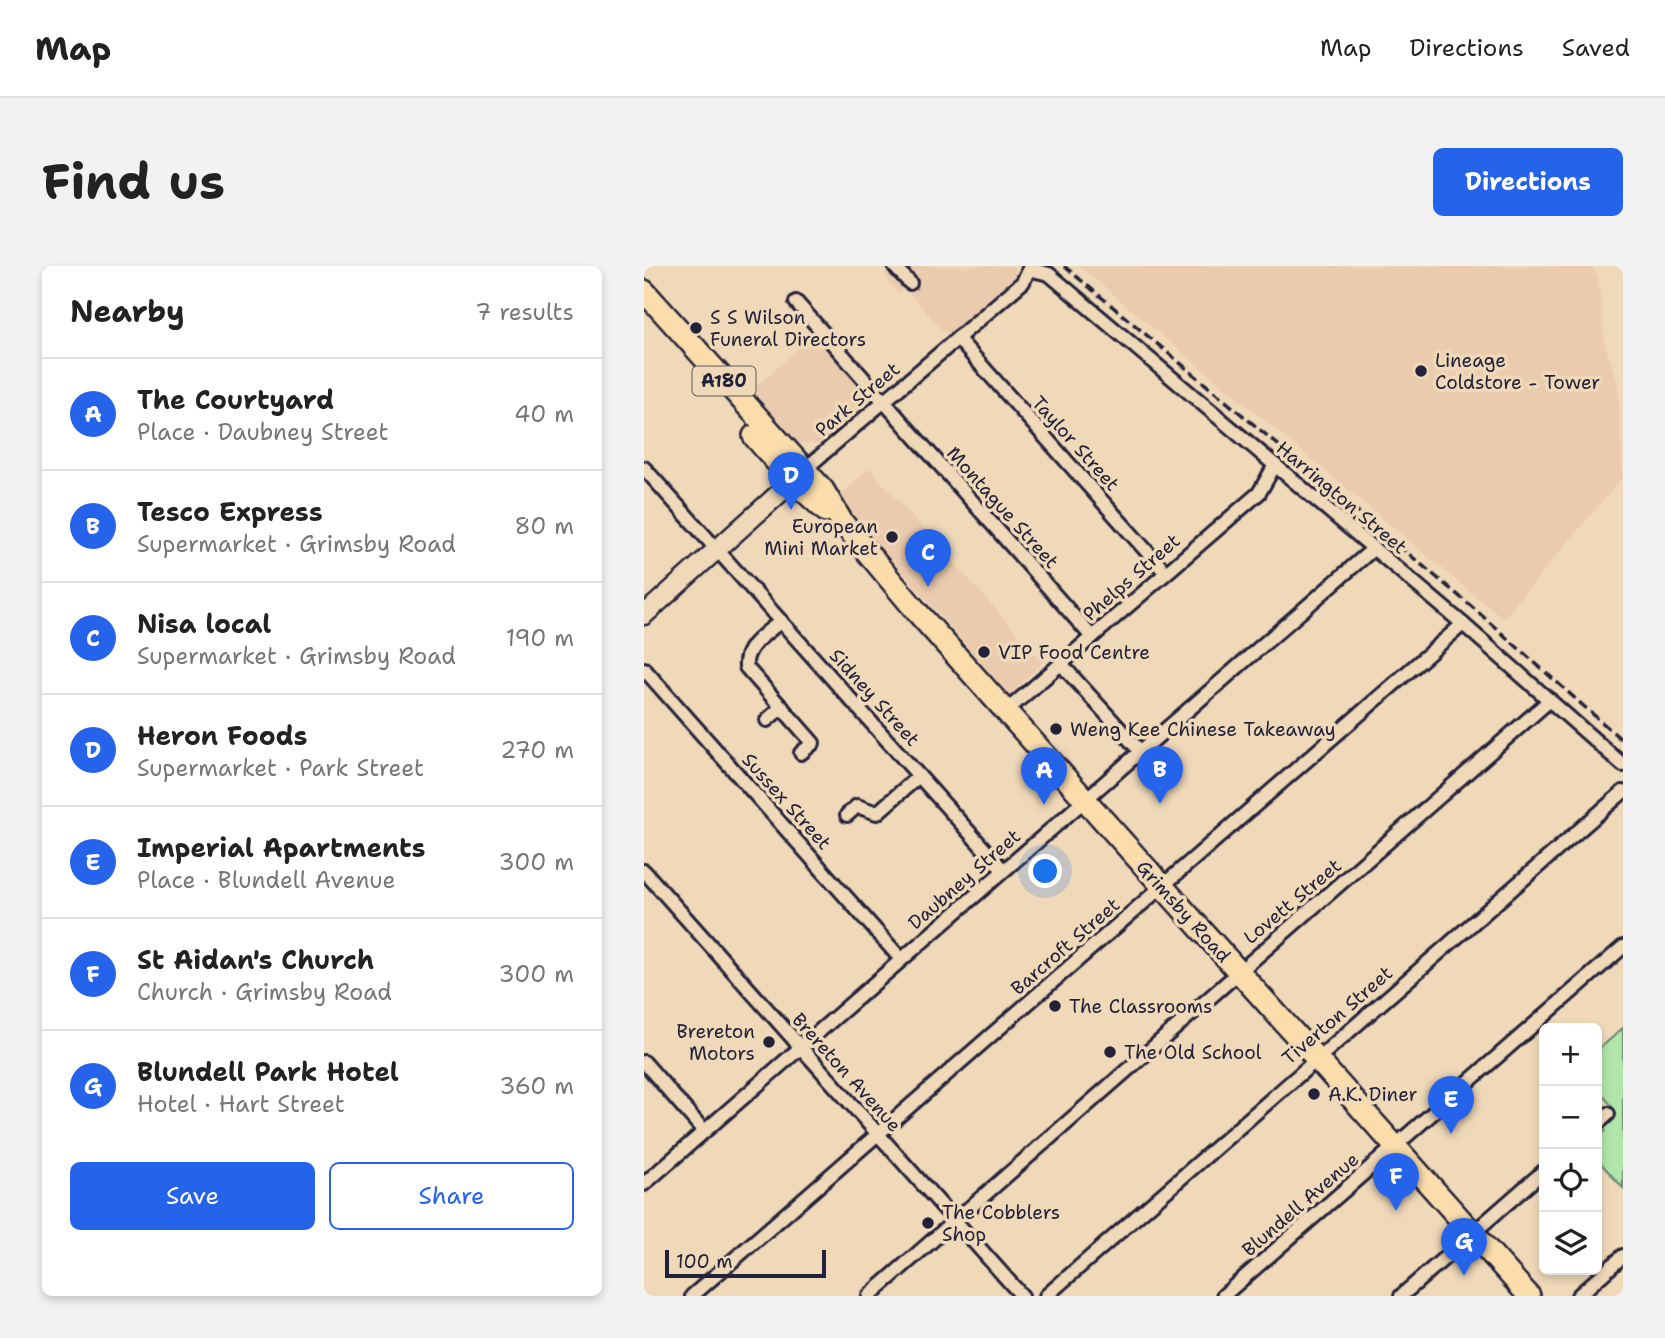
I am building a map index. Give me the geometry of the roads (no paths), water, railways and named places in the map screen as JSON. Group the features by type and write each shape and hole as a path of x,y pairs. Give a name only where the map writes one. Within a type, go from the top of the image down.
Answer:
{"main road":[{"name":"A180","path":"644,290 799,475"},
{"name":"A180","path":"644,311 799,475"},
{"name":"Grimsby Road","path":"799,475 1005,712 1530,1296"}],"street":[{"path":"894,266 910,283"},
{"name":"Park Street","path":"644,615 799,475 886,403 1023,282 1029,267"},
{"name":"Harrington Street","path":"1029,267 1049,274 1463,624 1623,765"},
{"name":"Montague Street","path":"796,303 1092,637"},
{"name":"Taylor Street","path":"958,339 1166,573"},
{"name":"Phelps Street","path":"1005,712 1259,493 1275,466"},
{"name":"Sidney Street","path":"644,469 1003,870"},
{"name":"Daubney Street","path":"644,1184 1139,750 1373,549"},
{"path":"781,621 751,647 745,657 746,667 813,743 801,753"},
{"name":"Barcroft Street","path":"692,1296 1463,624"},
{"path":"1061,664 1139,750"},
{"name":"Sussex Street","path":"644,669 901,958"},
{"name":"Lovett Street","path":"869,1296 1550,700"},
{"path":"767,720 782,707"},
{"path":"847,816 857,806 877,813 919,776"},
{"name":"Tiverton Street","path":"1046,1296 1623,792"},
{"name":"Brereton Avenue","path":"644,872 1022,1296"},
{"name":"Blundell Avenue","path":"1223,1296 1623,947"},
{"path":"644,1062 704,1131"},
{"path":"1602,1119 1608,1114"},
{"path":"1401,1296 1539,1175"},
{"path":"1578,1296 1623,1256"}],"railway":[{"path":"1064,266 1471,606 1623,741"}],"place":[{"name":"S S Wilson Funeral Directors","path":"696,328"},
{"name":"Lineage Coldstore - Tower","path":"1421,371"},
{"name":"Heron Foods","path":"791,510"},
{"name":"European Mini Market","path":"892,537"},
{"name":"Nisa local","path":"928,587"},
{"name":"VIP Food Centre","path":"984,652"},
{"name":"Weng Kee Chinese Takeaway","path":"1056,729"},
{"name":"Tesco Express","path":"1160,804"},
{"name":"The Courtyard","path":"1044,805"},
{"name":"The Classrooms","path":"1055,1006"},
{"name":"Brereton Motors","path":"769,1042"},
{"name":"The Old School","path":"1110,1052"},
{"name":"A.K. Diner","path":"1314,1094"},
{"name":"Imperial Apartments","path":"1451,1134"},
{"name":"St Aidan's Church","path":"1396,1211"},
{"name":"The Cobblers Shop","path":"928,1223"},
{"name":"Blundell Park Hotel","path":"1464,1276"}]}
